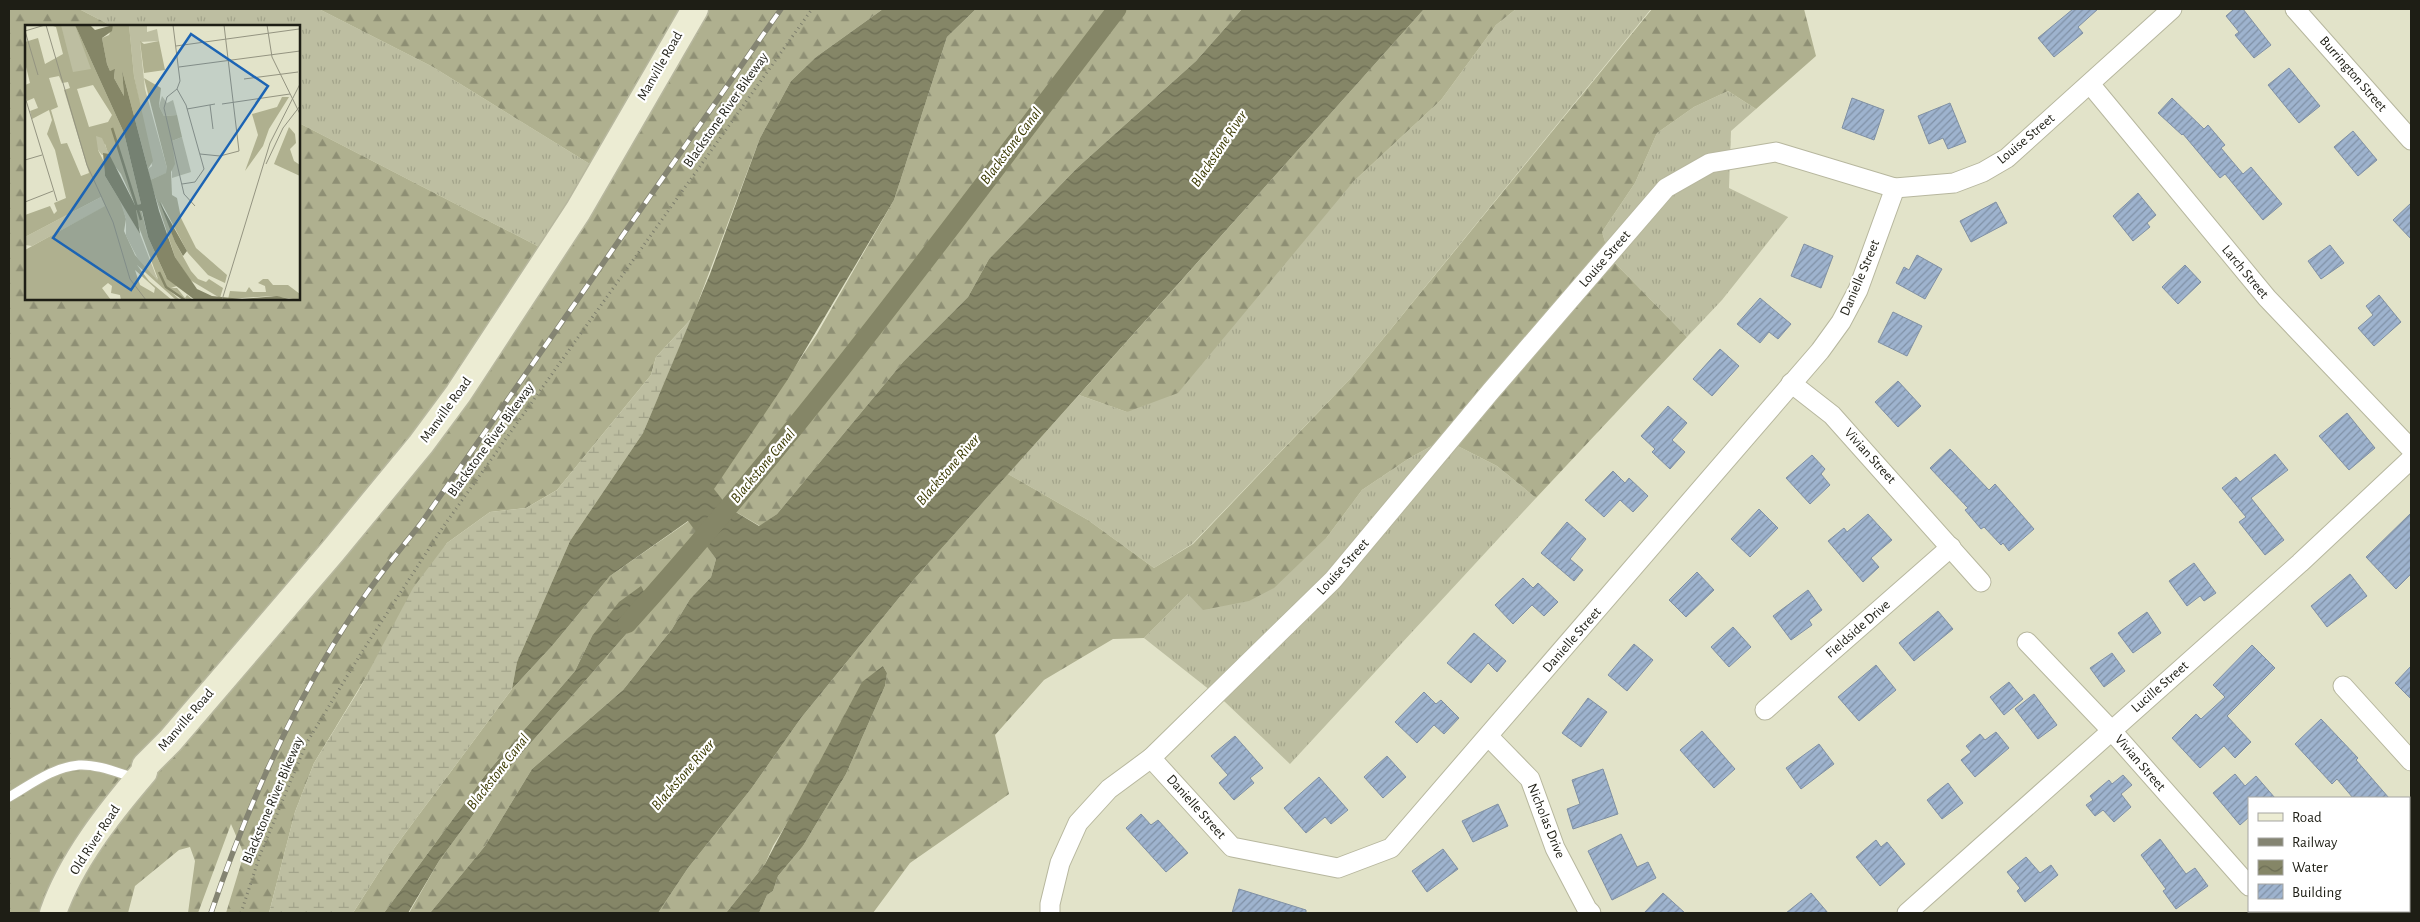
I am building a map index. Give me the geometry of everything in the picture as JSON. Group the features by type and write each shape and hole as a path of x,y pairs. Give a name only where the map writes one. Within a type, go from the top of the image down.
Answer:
{"main road":[{"name":"Manville Road","path":"141,775 145,766 170,741 338,544 421,444 458,394 578,210 695,9"},
{"name":"Old River Road","path":"53,913 66,884 86,850 141,775"}],"street":[{"name":"Louise Street","path":"1050,913 1050,904 1060,862 1078,823 1109,789 1151,758 1333,580 1485,398 1666,188 1710,163 1776,152 1895,188 1954,183 1983,172 2006,158 2172,9"},
{"name":"Burrington Street","path":"2295,9 2411,140"},
{"name":"Larch Street","path":"2090,84 2267,298 2411,449"},
{"name":"Danielle Street","path":"1151,758 1232,847 1338,868 1392,848 1791,384 1842,322 1858,290 1895,188"},
{"name":"Vivian Street","path":"1791,384 1832,415 1981,582"},
{"name":"Lucille Street","path":"1907,913 2300,563 2411,459"},
{"name":"Fieldside Drive","path":"1765,710 1951,548"},
{"name":"Vivian Street","path":"2028,642 2111,730 2248,885"},
{"path":"2343,686 2411,761"},
{"name":"Nicholas Drive","path":"1489,737 1530,779 1555,848 1587,910 1591,913"}],"lane":[{"path":"9,797 52,772 79,765 141,775"}],"path":[{"name":"Blackstone River Bikeway","path":"241,913 260,856 306,744 360,655 443,527 812,9"}],"green space":[{"path":"9,9 79,9 110,25 25,25 25,300 300,300 300,124 547,251 593,166 433,67 319,9 883,9 816,57 791,81 760,138 692,318 656,357 651,375 557,490 526,508 490,512 447,543 314,763 295,812 269,913 226,913 244,854 231,824 198,913 188,913 195,861 190,847 179,850 135,886 128,913 9,913"},
{"path":"79,9 319,9 433,67 593,166 547,251 300,124 300,25 110,25"},
{"path":"976,9 1242,9 1196,61 1077,168 989,259 968,297 903,362 777,514 760,526 729,508 713,489 817,334 894,200 947,37"},
{"path":"1424,9 1516,9 1496,25 1441,100 1353,182 1178,393 1127,412 1079,395"},
{"path":"1516,9 1651,9 1351,378 1192,544 1154,568 1088,520 1008,474 1079,395 1127,412 1353,182 1441,100 1496,25"},
{"path":"1652,9 1804,9 1816,56 1756,109 1728,91 1694,107 1657,133 1635,183 1602,232 1610,258 1687,337 1536,498 1497,466 1444,439 1408,459 1362,490 1327,537 1274,588 1249,601 1203,610 1188,594 1144,638 1113,639 1044,680 995,735 1009,794 910,863 873,913 759,913 767,895 773,891 778,876 803,846 846,774 885,686 887,673 883,666 773,846 765,864 726,913 658,913 688,868 751,789 801,718 916,577 1008,474 1088,520 1154,568 1193,544 1351,378"},
{"path":"1728,91 1756,109 1731,131 1729,188 1788,217 1722,300 1687,337 1610,258 1602,232 1635,183 1657,133 1694,107"},
{"path":"692,318 643,433 570,541 517,662 512,689 395,847 353,913 269,913 295,812 314,763 359,690 413,588 447,543 490,512 526,508 557,490 651,375 656,357"},
{"path":"1444,439 1497,466 1536,498 1290,764 1225,702 1144,638 1188,594 1327,537 1362,490 1408,459"},
{"path":"689,521 716,559 711,577 690,599 672,629 623,690 532,769 485,846 430,913 409,913 439,861 501,777 642,616 592,636 575,671 486,774 384,913 353,913 395,847 512,689 552,646 610,576"}],"water":[{"name":"Blackstone River","path":"883,9 976,9 947,37 894,200 788,379 714,489 729,508 759,526 777,514 903,362 968,297 989,259 1077,168 1196,61 1242,9 1424,9 916,577 801,718 751,789 688,868 658,913 430,913 485,846 532,769 623,690 672,629 690,599 711,577 716,559 688,521 610,576 552,646 512,689 517,662 570,541 643,433 710,274 760,138 791,81 816,57"},
{"path":"641,586 647,597 642,616 501,777 439,861 408,913 384,913 486,774 575,671 592,636 619,602"},
{"path":"883,666 887,673 885,686 846,774 803,846 778,876 773,891 767,895 759,913 726,913 765,864 862,682"}],"building":[{"path":"2073,9 2098,9 2078,27 2083,33 2054,57 2038,38"},
{"path":"2234,9 2243,9 2271,45 2254,58 2235,35 2239,32 2226,16"},
{"path":"2289,68 2320,106 2299,123 2268,85"},
{"path":"1852,98 1884,110 1874,140 1842,128"},
{"path":"2172,98 2204,129 2208,125 2225,145 2221,148 2243,174 2251,167 2282,204 2263,220 2225,174 2220,178 2183,134 2158,113"},
{"path":"1950,103 1966,142 1948,149 1943,138 1929,144 1918,116"},
{"path":"2353,131 2377,160 2358,176 2334,147"},
{"path":"2138,193 2156,215 2147,223 2150,227 2133,241 2113,216"},
{"path":"1996,202 2007,223 1971,242 1960,221"},
{"path":"2411,203 2411,239 2393,220"},
{"path":"1804,244 1833,256 1821,288 1791,276"},
{"path":"2330,245 2344,263 2321,279 2308,261"},
{"path":"1917,255 1942,269 1925,299 1896,283 1904,267 1909,270"},
{"path":"2185,265 2201,282 2178,304 2162,287"},
{"path":"2379,295 2401,322 2374,346 2358,328 2373,315 2366,306"},
{"path":"1760,298 1791,324 1778,339 1769,332 1760,343 1737,324"},
{"path":"1893,312 1922,326 1907,356 1878,342"},
{"path":"1720,349 1739,366 1712,396 1693,379"},
{"path":"1898,381 1921,406 1898,427 1875,402"},
{"path":"1668,406 1687,423 1672,440 1685,452 1670,469 1652,452 1655,449 1641,436"},
{"path":"2347,413 2375,448 2349,470 2319,436"},
{"path":"1950,449 1989,490 1995,484 2034,529 2009,551 2003,543 2001,545 1984,527 1981,529 1965,510 1968,508 1930,468"},
{"path":"2275,454 2288,470 2251,498 2284,540 2265,555 2239,522 2246,517 2222,488 2236,477 2240,482"},
{"path":"1812,455 1825,469 1821,474 1830,485 1810,504 1786,478"},
{"path":"1613,471 1625,483 1629,478 1648,496 1633,512 1620,500 1604,517 1585,500"},
{"path":"1759,509 1778,528 1750,557 1731,539"},
{"path":"2411,513 2411,574 2396,589 2366,557"},
{"path":"1868,514 1892,540 1871,558 1879,567 1863,582 1828,541 1844,528 1847,532"},
{"path":"1567,522 1586,539 1570,559 1583,570 1574,581 1541,553"},
{"path":"2194,563 2216,593 2204,601 2200,596 2187,606 2169,581"},
{"path":"1697,572 1714,590 1686,617 1669,600"},
{"path":"2350,574 2367,596 2327,627 2311,606"},
{"path":"1523,578 1533,588 1538,583 1558,602 1544,616 1532,605 1513,624 1495,605"},
{"path":"1808,590 1822,610 1809,620 1812,625 1791,640 1773,616"},
{"path":"1938,611 1953,629 1914,661 1899,643"},
{"path":"2147,612 2161,633 2133,653 2118,633"},
{"path":"1733,627 1751,647 1729,667 1711,647"},
{"path":"1474,633 1506,661 1497,672 1488,663 1471,683 1447,663"},
{"path":"1634,644 1653,660 1627,691 1608,675"},
{"path":"2252,645 2275,668 2227,716 2251,742 2235,758 2224,746 2200,768 2172,738 2196,714 2201,719 2225,697 2213,685"},
{"path":"2112,653 2125,671 2104,687 2090,668"},
{"path":"1876,665 1896,690 1859,721 1838,697"},
{"path":"2411,666 2411,699 2395,683"},
{"path":"2009,682 2023,699 2004,715 1990,697"},
{"path":"1424,692 1436,704 1441,700 1459,718 1444,734 1434,725 1417,743 1395,722"},
{"path":"2034,694 2057,725 2038,739 2015,709"},
{"path":"1588,698 1607,712 1581,747 1562,733"},
{"path":"2321,719 2358,758 2356,760 2388,797 2352,797 2337,779 2332,784 2295,744"},
{"path":"1702,731 1735,769 1714,788 1680,750"},
{"path":"1996,732 2009,748 1975,777 1961,760 1971,752 1966,746 1980,734 1985,740"},
{"path":"1235,736 1263,768 1250,778 1254,783 1234,800 1219,783 1228,775 1211,756"},
{"path":"1819,744 1834,764 1801,789 1786,768"},
{"path":"1387,756 1406,777 1383,798 1364,777"},
{"path":"1603,769 1618,814 1573,829 1567,809 1580,804 1572,780"},
{"path":"2235,774 2245,786 2256,776 2274,797 2248,797 2248,818 2240,825 2213,793"},
{"path":"2123,775 2132,785 2121,794 2131,807 2114,822 2103,810 2095,816 2086,805 2093,800 2090,796 2109,780 2112,784"},
{"path":"1319,777 1348,810 1331,824 1325,817 1306,833 1284,808"},
{"path":"1948,783 1963,803 1942,819 1927,800"},
{"path":"1498,804 1508,826 1473,842 1462,821"},
{"path":"1141,814 1151,825 1158,820 1188,853 1166,872 1126,828"},
{"path":"1621,834 1637,867 1648,862 1656,878 1612,900 1588,851"},
{"path":"2160,839 2186,874 2195,868 2208,886 2176,909 2163,891 2166,889 2141,855"},
{"path":"1876,840 1881,847 1887,842 1905,864 1880,886 1856,857"},
{"path":"1443,849 1458,869 1427,892 1412,871"},
{"path":"2026,857 2040,873 2051,865 2058,875 2025,902 2017,891 2020,888 2007,872"},
{"path":"1239,889 1306,910 1306,913 1232,913"},
{"path":"1663,893 1685,913 1644,913"},
{"path":"1811,893 1828,913 1786,913"}],"waterway":[{"name":"Blackstone Canal","path":"627,624 692,550 817,399 1117,9"}],"railway":[{"path":"211,913 240,834 273,756 333,645 388,564 422,522 781,9"}]}
